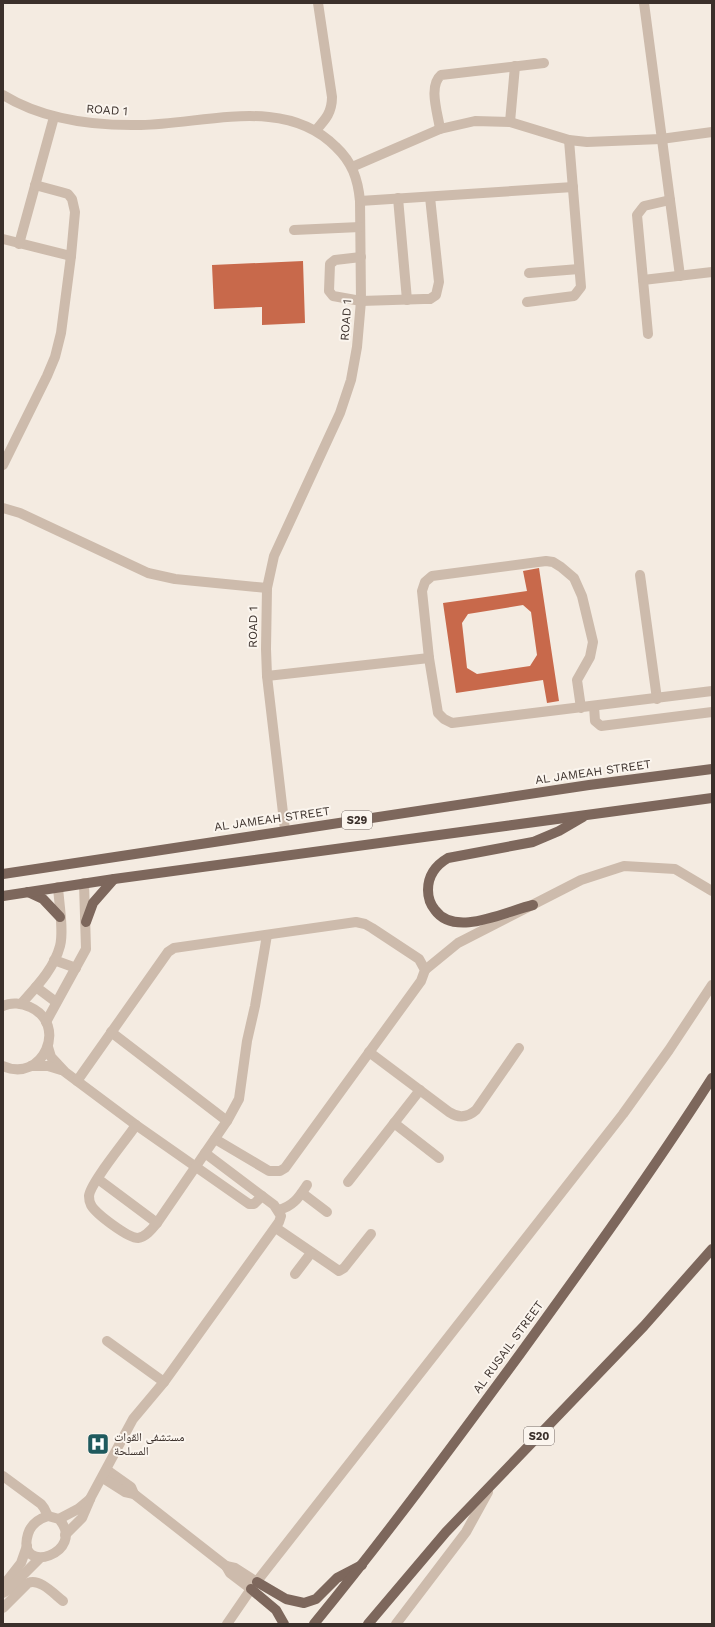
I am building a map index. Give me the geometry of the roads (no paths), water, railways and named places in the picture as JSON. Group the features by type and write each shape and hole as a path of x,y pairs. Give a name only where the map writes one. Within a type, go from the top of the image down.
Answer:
{"main road":[{"name":"AL JAMEAH STREET","path":"3,874 285,830 589,785 712,769"},
{"name":"S29","path":"3,896 114,879 712,798"},
{"path":"533,905 469,923 455,923 442,917 432,907 428,893 429,879 436,866 448,858 533,842 560,831 588,815"},
{"path":"86,922 96,898 114,879"},
{"path":"28,892 43,899 60,917"},
{"name":"AL RUSAIL STREET","path":"314,1624 364,1564 599,1246 672,1140 712,1078"},
{"name":"S20","path":"368,1624 437,1543 644,1326 712,1249"},
{"path":"254,1586 292,1602 304,1603 316,1599 337,1578 364,1564"},
{"path":"254,1586 276,1610 284,1624"}],"street":[{"path":"316,130 326,120 332,109 332,96 318,3"},
{"path":"644,3 680,276"},
{"path":"440,129 434,88 437,78 441,75 544,63"},
{"path":"510,122 515,66"},
{"name":"ROAD 1","path":"3,95 22,105 54,116 83,122 142,125 258,116 278,117 297,122 316,130 330,140 352,167 358,183 360,201 361,301 357,347 346,397 274,556 267,588 267,676 285,830"},
{"path":"18,244 54,116"},
{"path":"352,167 440,129 475,121 510,122 569,140 597,143 661,139 712,132"},
{"path":"527,302 574,296 581,287 569,140"},
{"path":"3,465 47,376 55,356 61,333 71,256 75,212 72,199 68,194 35,185"},
{"path":"360,201 573,187"},
{"path":"360,258 335,260 330,264 329,291 333,296 361,301 407,300 430,298 436,295 439,289 430,197"},
{"path":"398,198 407,300"},
{"path":"648,334 637,215 644,206 670,200"},
{"path":"294,230 360,227"},
{"path":"3,239 18,244 71,256"},
{"path":"530,273 579,268"},
{"path":"643,280 712,272"},
{"path":"3,508 20,513 148,573 175,579 267,588"},
{"path":"581,708 578,680 592,650 592,635 578,585 574,578 553,562 536,561 432,576 425,582 422,591 429,658 438,713 444,719 452,722 581,708 712,691"},
{"path":"640,575 657,698"},
{"path":"267,676 429,658"},
{"path":"594,706 595,722 600,726 712,712"},
{"path":"215,1140 264,1169 275,1172 285,1168 368,1052 421,982 425,970 458,943 581,880 624,866 675,869 707,886 712,891"},
{"path":"46,1022 86,949 84,884"},
{"path":"20,1004 36,987 54,960 60,945 58,887"},
{"path":"78,1081 168,952 174,948 267,935 344,922 365,924 419,959 425,970"},
{"path":"136,1126 98,1179 89,1195 90,1204 96,1212 128,1236 138,1238 148,1234 157,1223 215,1140 227,1121 241,1092 247,1041 255,1006 267,935"},
{"path":"54,960 76,968"},
{"path":"227,1624 254,1586 624,1114 712,985"},
{"path":"36,987 56,1002"},
{"path":"4,1005 20,1004 33,1008 46,1022 50,1036 48,1047 44,1056 31,1066 23,1069 5,1068"},
{"path":"111,1032 227,1121"},
{"path":"48,1047 52,1057 65,1072 136,1126 195,1168 249,1204 254,1204 262,1196"},
{"path":"368,1052 452,1114 460,1117 469,1115 476,1110 519,1048"},
{"path":"31,1066 48,1066 65,1072"},
{"path":"348,1182 420,1090"},
{"path":"394,1123 439,1158"},
{"path":"65,1535 82,1518 133,1419 164,1382 276,1228 281,1216 278,1210 262,1196 205,1153"},
{"path":"98,1179 157,1223"},
{"path":"278,1210 290,1206 304,1189 327,1212"},
{"path":"276,1228 336,1270 342,1270 370,1234"},
{"path":"295,1274 311,1253"},
{"path":"107,1341 164,1382"},
{"path":"105,1474 131,1487 134,1494 226,1566 230,1573 254,1586"},
{"path":"3,1476 41,1504 48,1516"},
{"path":"396,1624 466,1532 482,1500 496,1481"},
{"path":"59,1519 65,1528 65,1535 60,1548 49,1557 40,1558 30,1552 26,1541 29,1529 37,1520 48,1516 59,1519 78,1510 91,1498"},
{"path":"3,1586 21,1563 27,1546"},
{"path":"3,1593 8,1590 40,1558"},
{"path":"3,1608 28,1583 32,1581 40,1583 63,1601"}],"place":[{"name":"مستشفى القوات المسلحة","path":"98,1444"}]}
